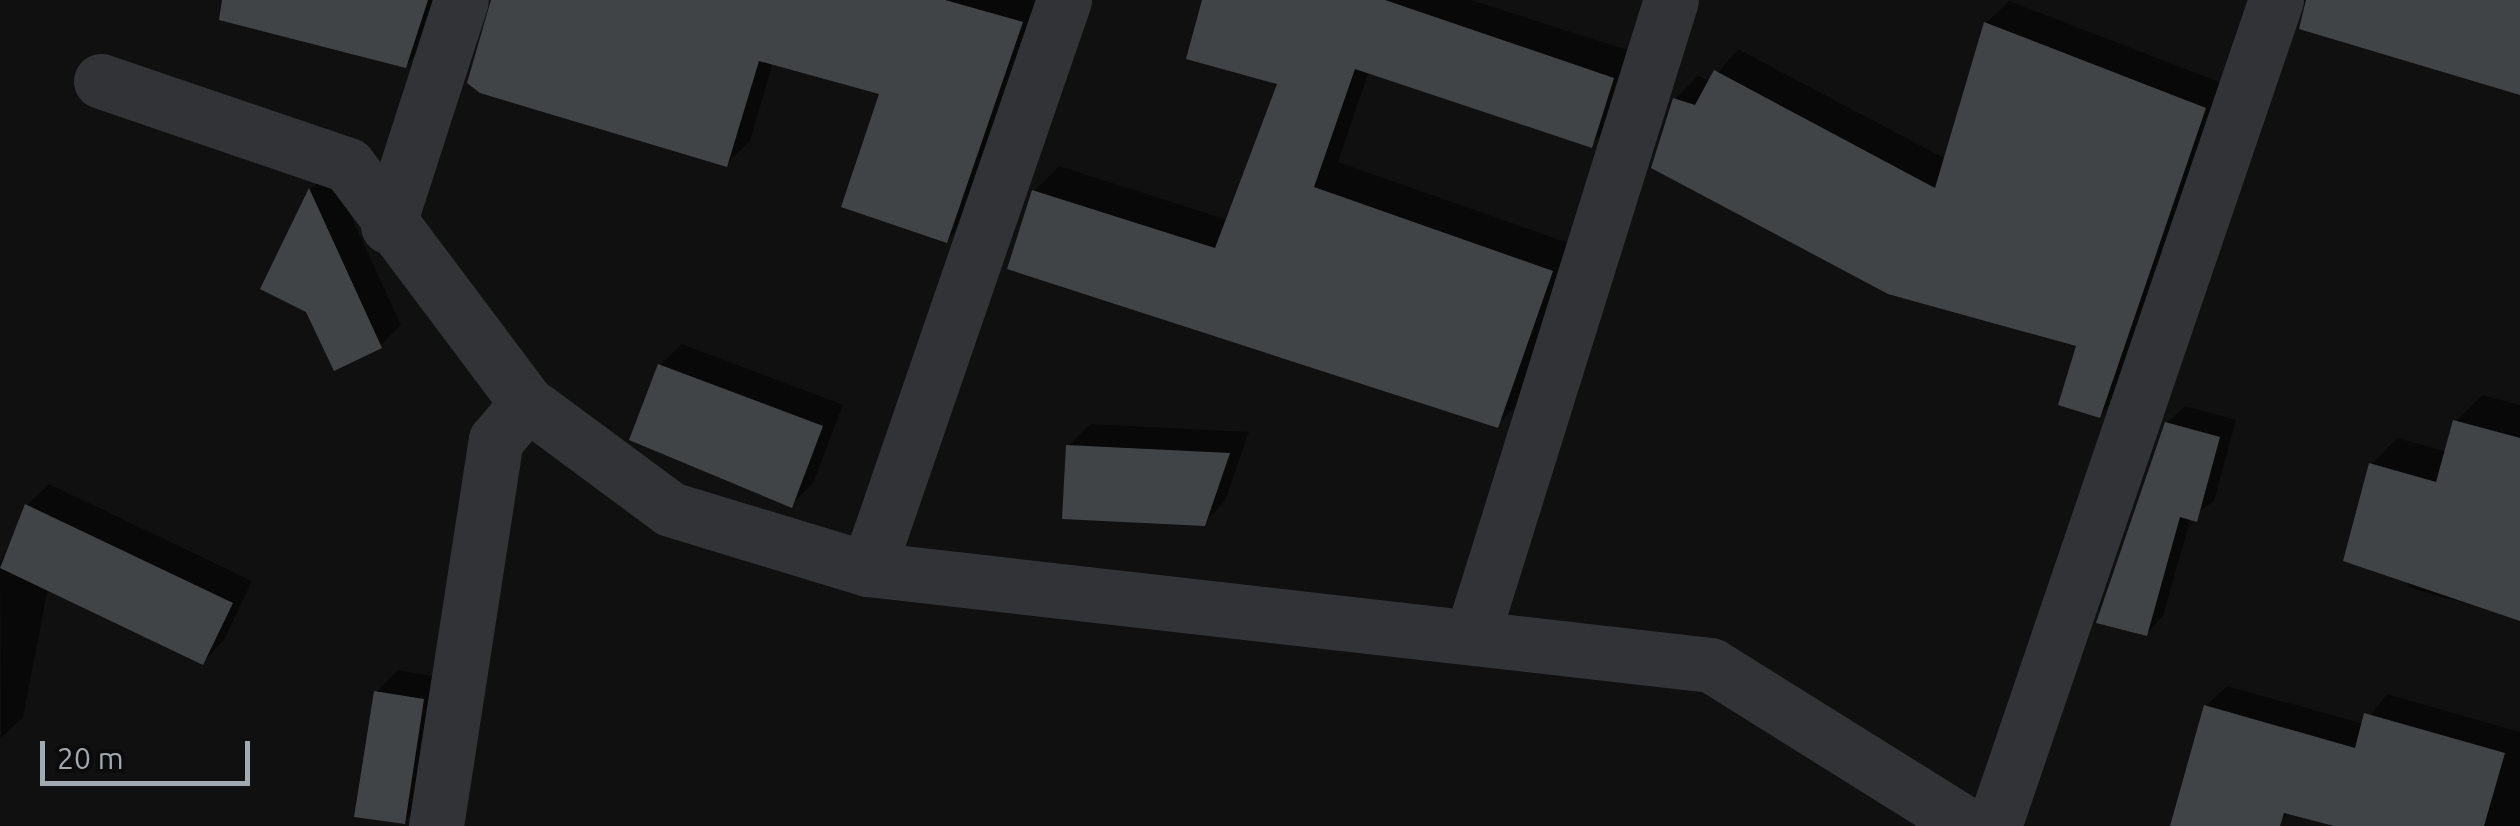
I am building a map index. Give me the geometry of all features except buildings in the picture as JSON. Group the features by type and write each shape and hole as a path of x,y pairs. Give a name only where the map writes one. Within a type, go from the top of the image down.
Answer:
{"street":[{"path":"388,226 461,0"},
{"path":"868,569 1064,0"},
{"path":"1473,633 1672,0"},
{"path":"1994,826 2276,0"},
{"path":"101,80 348,165 388,226 527,403 670,508 868,569 1473,633 1711,665 1969,826"},
{"path":"436,826 496,440 527,403"}]}
